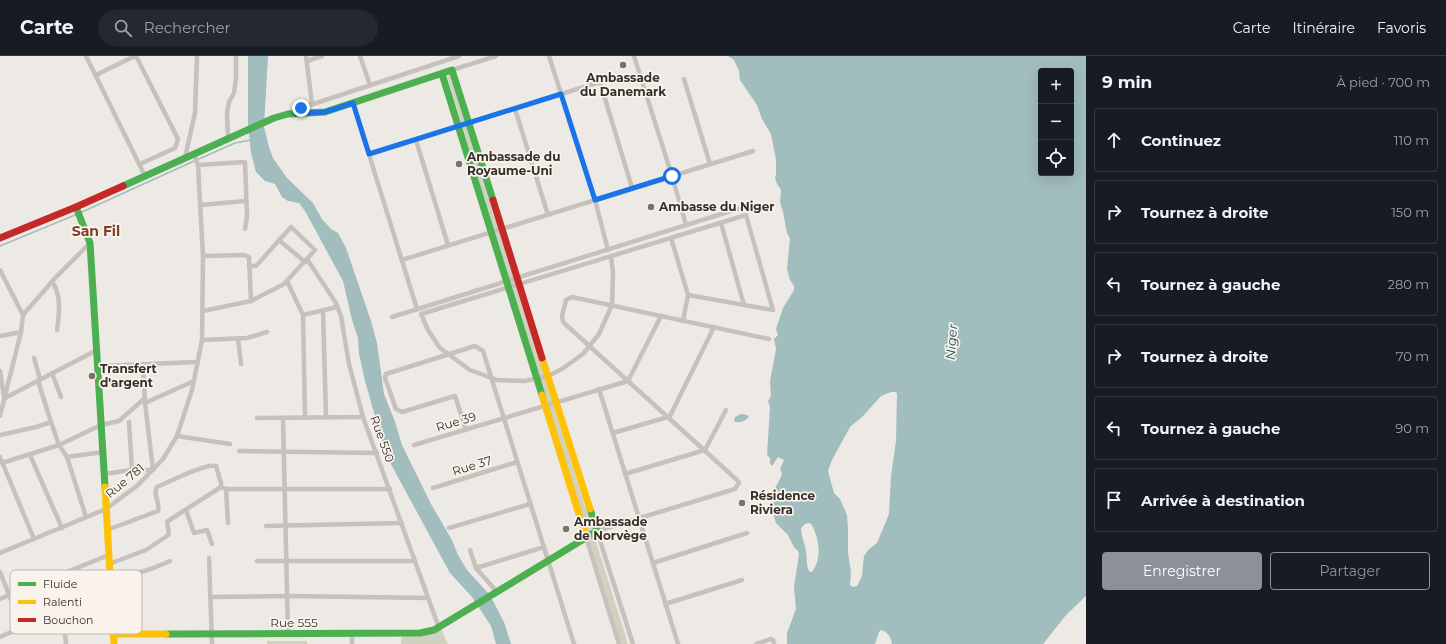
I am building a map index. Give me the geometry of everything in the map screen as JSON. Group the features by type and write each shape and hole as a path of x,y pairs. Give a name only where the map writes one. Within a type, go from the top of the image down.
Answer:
{"street":[{"path":"86,56 145,176"},
{"path":"96,76 135,56 178,139 175,148 140,164"},
{"path":"185,158 195,113 197,56"},
{"path":"228,139 227,112 229,102 234,93 236,56"},
{"path":"312,104 307,58 322,56"},
{"path":"360,56 370,85"},
{"path":"296,114 301,108 312,104 448,58 459,56"},
{"path":"0,238 134,184 145,176 174,166 185,158 274,118 296,114 325,112 496,56"},
{"path":"549,56 595,200 608,250"},
{"path":"634,56 686,225"},
{"path":"452,70 633,644"},
{"path":"442,74 619,644"},
{"path":"684,80 710,164"},
{"path":"369,154 600,82 632,188"},
{"path":"353,103 417,309"},
{"path":"515,109 548,215"},
{"path":"416,140 448,246"},
{"path":"402,260 753,151"},
{"name":"Rue 781","path":"0,553 106,509 138,486 163,459 177,436 192,390 202,340 203,256 198,164 194,154"},
{"path":"198,164 245,162 247,216 244,228"},
{"path":"200,205 246,201"},
{"path":"518,281 608,250 747,206"},
{"path":"76,207 90,243 109,570"},
{"path":"392,317 611,256 746,215 773,310 688,295"},
{"path":"721,223 744,305"},
{"path":"203,311 251,301 284,284 315,250 291,227 256,266 250,266"},
{"path":"671,238 688,295 683,321"},
{"name":"Rue 550","path":"279,240 306,260 337,307 342,323 349,364 363,417 439,628"},
{"path":"22,315 52,281 90,243"},
{"path":"203,256 244,255 249,257 251,301"},
{"path":"508,284 421,314 428,330 440,348 470,370 497,380 525,381 537,379 548,376 562,369 582,354 599,334 612,305 613,273 611,256"},
{"path":"0,270 22,315 21,332 0,416"},
{"path":"52,281 57,288 60,313 57,330"},
{"path":"287,281 303,315 305,418"},
{"path":"597,531 735,489 739,483 738,480 563,322 562,316 566,300 572,297 769,339"},
{"path":"303,315 337,307"},
{"path":"323,310 326,417"},
{"path":"628,381 661,316"},
{"path":"612,432 668,417 714,327"},
{"path":"0,336 21,332"},
{"path":"202,340 247,338 267,332"},
{"path":"238,338 241,364"},
{"path":"466,430 454,396 399,412 396,409 385,378 386,374 475,346 483,350 574,644"},
{"path":"5,399 97,350"},
{"path":"34,358 51,422 60,445 67,457 86,517"},
{"path":"98,366 198,362"},
{"path":"104,474 132,470 153,470 145,401 143,364"},
{"path":"0,371 5,399"},
{"path":"52,373 61,397"},
{"path":"2,463 60,445 101,425 119,421 145,401 194,381"},
{"name":"Rue 39","path":"414,445 628,381"},
{"path":"599,389 678,644"},
{"path":"625,474 705,450 726,410"},
{"path":"257,418 363,417"},
{"path":"283,418 288,634"},
{"path":"0,435 51,422"},
{"path":"129,422 132,470"},
{"path":"177,436 230,444"},
{"path":"67,457 103,452"},
{"path":"239,452 377,454"},
{"path":"30,455 62,528"},
{"path":"0,457 34,539"},
{"name":"Rue 37","path":"433,488 517,462"},
{"path":"107,530 158,511 159,507 155,492 157,487 204,467 216,466 221,487"},
{"path":"221,487 226,489 390,489"},
{"path":"109,564 146,550 168,535 167,522 221,487"},
{"path":"226,489 228,523"},
{"path":"449,528 530,504"},
{"path":"186,510 194,533 207,530 212,544"},
{"path":"266,526 402,523"},
{"name":"Rue 555","path":"114,634 420,633 439,628 597,531"},
{"path":"653,564 747,533"},
{"path":"476,568 544,547"},
{"path":"470,550 476,568 494,594"},
{"path":"72,570 109,555"},
{"path":"210,558 212,644"},
{"path":"142,572 170,561"},
{"path":"257,561 414,561"},
{"path":"0,572 9,595 0,599"},
{"path":"665,604 742,580"},
{"path":"210,597 288,596 428,598"},
{"path":"0,636 10,632"},
{"path":"352,633 352,644"},
{"path":"65,634 66,644"},
{"path":"114,634 114,644"},
{"path":"756,644 770,639 773,640 774,644"}],"green space":[{"path":"450,75 628,644 621,644 447,76"},
{"path":"441,629 448,644 401,644 402,637"},
{"path":"267,641 307,641 307,644 267,644"}],"water":[{"path":"248,56 268,56 264,127 273,158 287,178 313,203 322,219 331,229 338,233 346,248 371,321 377,343 384,394 402,445 431,504 452,540 458,555 467,570 488,593 493,601 504,622 511,644 496,644 491,626 472,597 450,573 386,455 365,381 359,354 358,338 352,320 343,281 305,211 299,203 288,201 282,197 275,184 265,181 256,172 251,153 248,123"},
{"name":"Niger","path":"728,56 1086,56 1086,596 1066,615 1043,644 892,644 889,635 881,630 875,644 787,644 787,633 796,609 794,587 799,554 788,535 776,523 774,516 773,492 781,477 782,473 780,469 784,460 778,457 772,466 770,464 770,458 767,455 770,407 768,401 771,396 770,381 776,349 774,339 778,335 776,329 783,308 794,290 794,286 790,280 787,269 790,238 787,233 780,202 781,190 775,178 776,160 771,134 762,119 757,105 740,80 739,71 734,60","holes":["891,392 896,392 897,394 896,441 891,476 889,514 877,543 869,549 864,556 862,576 857,586 853,587 850,585 851,572 848,553 847,515 840,499 834,493 828,471 832,460 850,427 863,416 881,396","810,523 816,535 818,545 818,559 812,572 809,571 808,568 801,531 801,528 805,524"]},
{"path":"741,414 749,417 742,422 734,421 735,417"}],"waterway":[{"path":"199,159 235,143 251,140"},
{"path":"82,212 194,161"},
{"path":"0,246 75,215"}],"traffic: fast":[{"path":"123,186 274,118 288,114 325,112 452,70 493,200"},
{"path":"442,74 542,395"},
{"path":"76,207 90,243 105,487"},
{"path":"166,634 420,633 434,630 597,531 590,509"}],"traffic: slow":[{"path":"542,358 590,509"},
{"path":"542,395 586,537"},
{"path":"105,487 110,570"},
{"path":"113,634 114,644"},
{"path":"114,634 166,634"}],"traffic: jam":[{"path":"0,238 123,186"},
{"path":"493,200 542,358"}],"place":[{"name":"Ambassade du Danemark","path":"623,65"},
{"name":"Ambassade du Royaume-Uni","path":"459,164"},
{"name":"Ambasse du Niger","path":"651,207"},
{"name":"Transfert d'argent","path":"92,376"},
{"name":"Résidence Riviera","path":"742,503"},
{"name":"Ambassade de Norvège","path":"566,529"}],"district":[{"name":"San Fil","path":"96,231"}],"route":[{"path":"301,108 296,114 315,114 353,103 369,154 561,94 595,200 672,176"}]}
